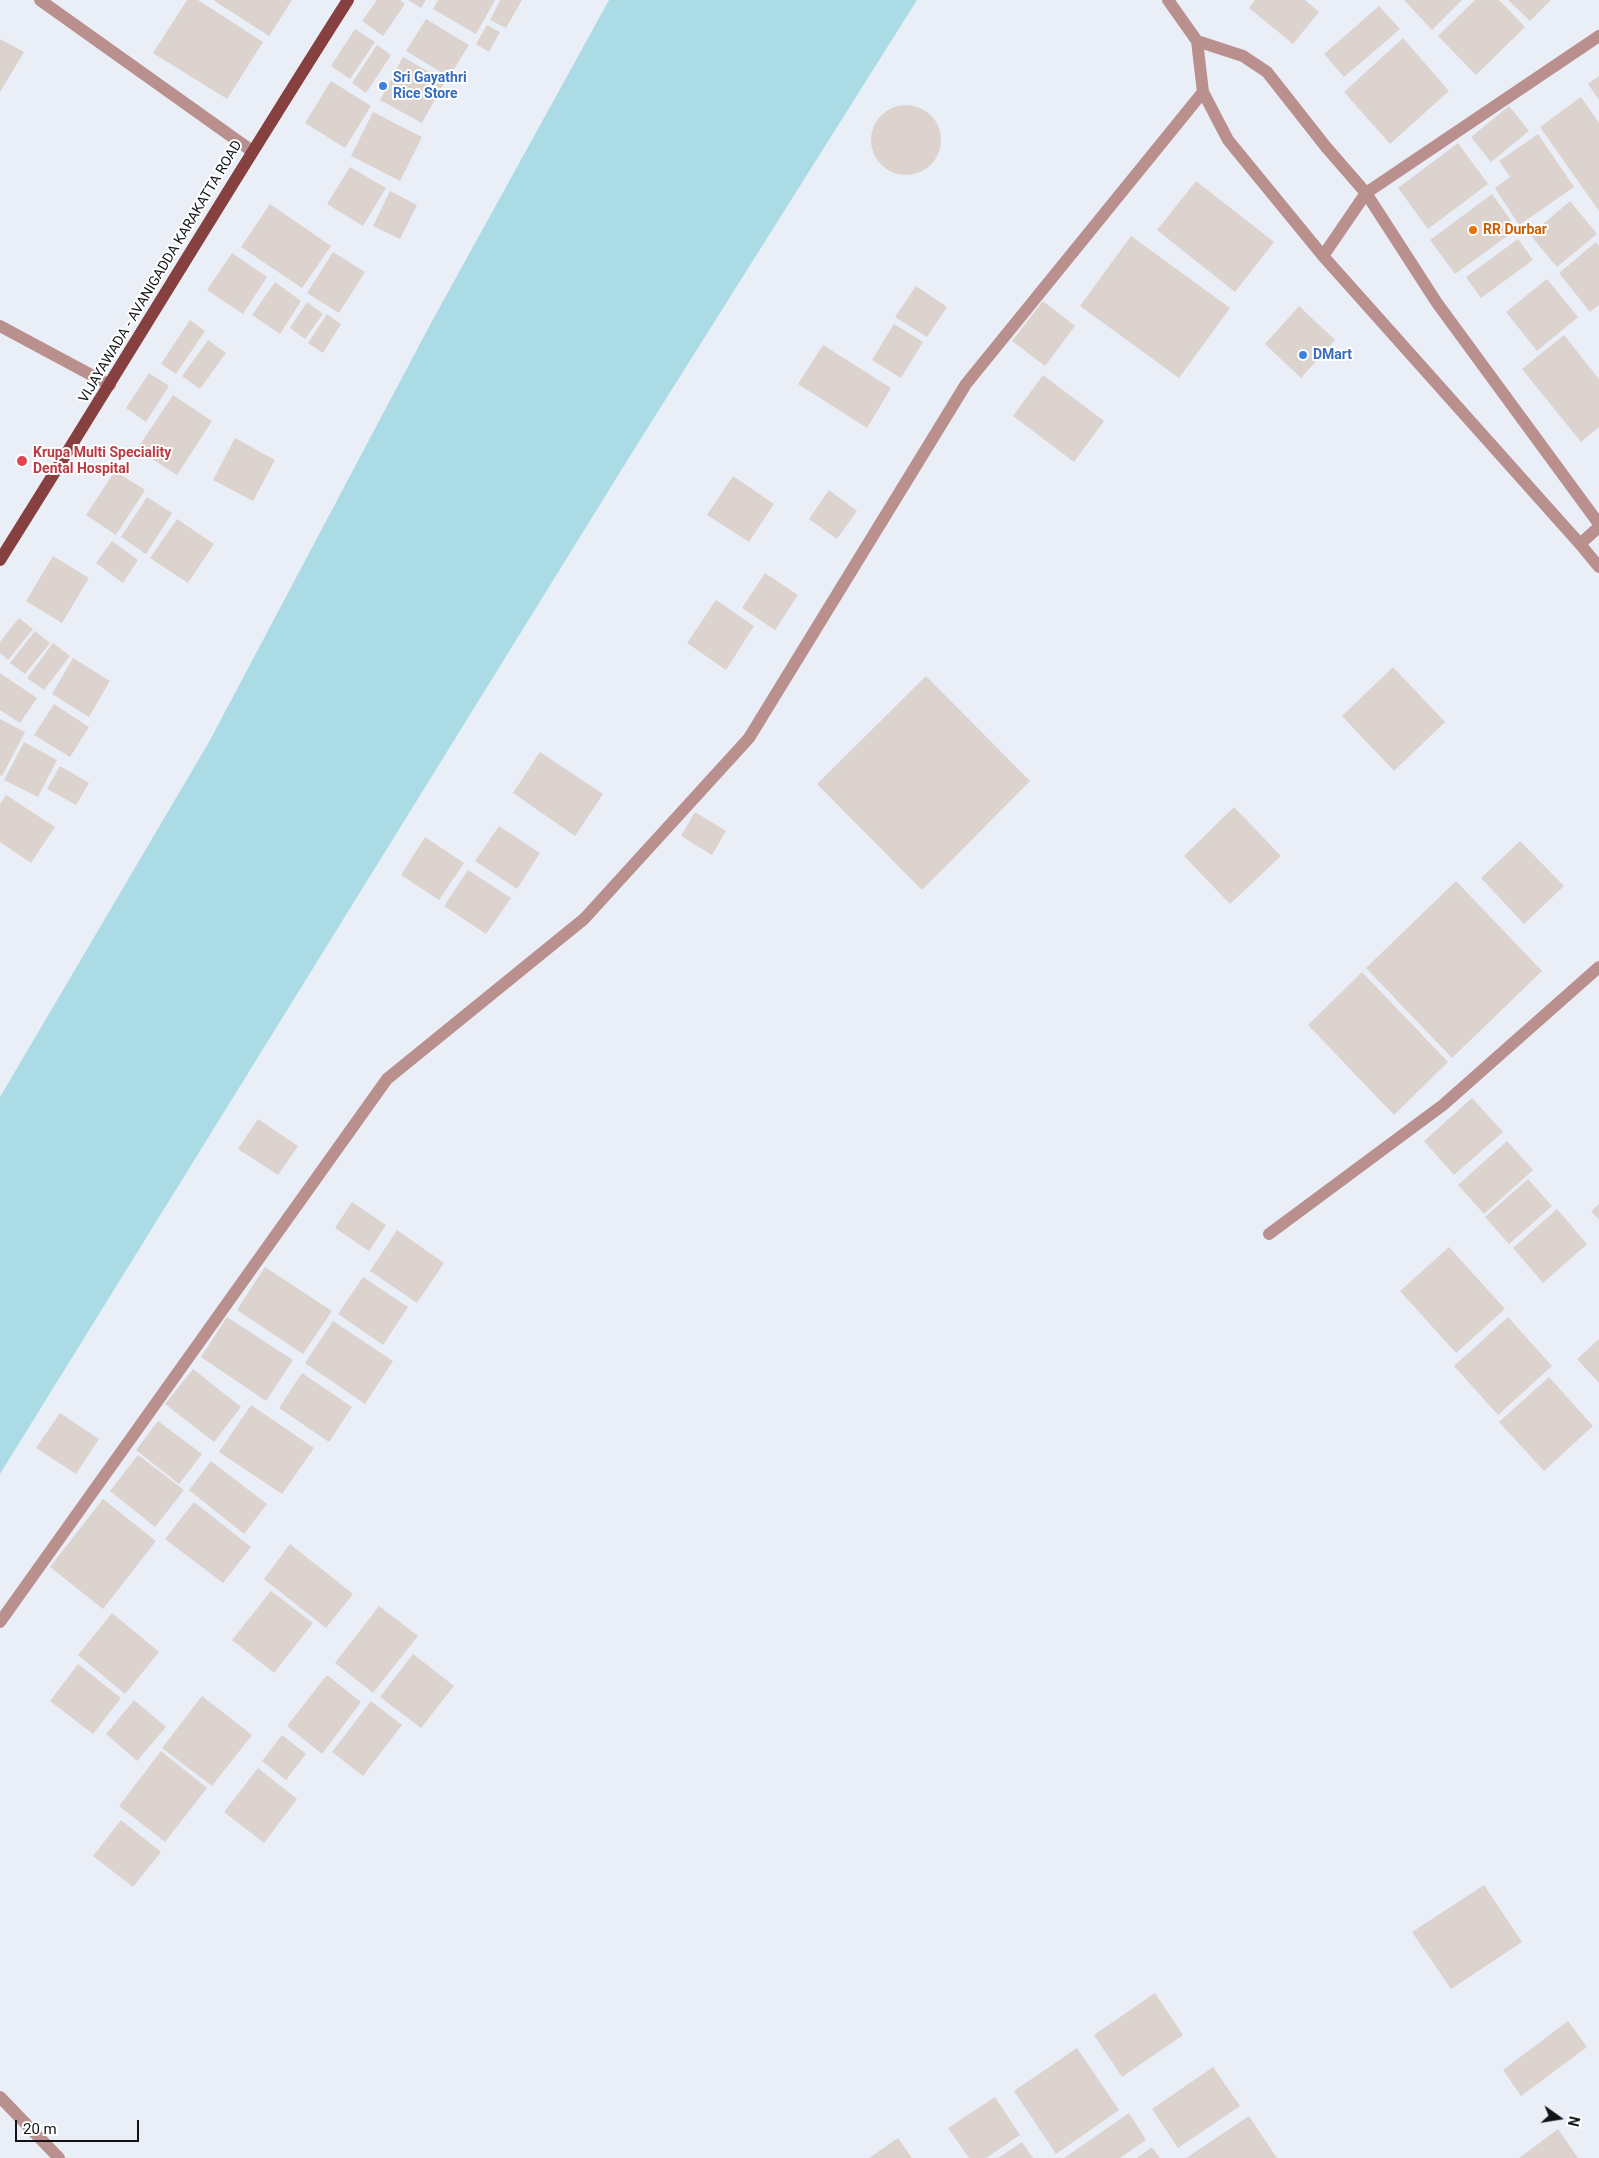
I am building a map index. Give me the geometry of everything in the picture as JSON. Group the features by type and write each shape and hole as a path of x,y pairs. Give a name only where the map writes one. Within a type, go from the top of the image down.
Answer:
{"main road":[{"name":"VIJAYAWADA - AVANIGADDA KARAKATTA ROAD","path":"0,560 110,385 252,151 348,0"}],"street":[{"path":"40,0 252,151"},
{"path":"1168,0 1197,41 1202,92 1228,140 1324,256 1599,567"},
{"path":"1324,256 1366,193 1599,36"},
{"path":"1197,41 1243,56 1267,72 1326,147 1366,193 1437,303 1599,525 1580,544"},
{"path":"0,1622 387,1079 584,919 749,738 966,384 1202,92"},
{"path":"0,326 110,385"},
{"path":"1269,1234 1443,1105 1599,967"},
{"path":"0,2097 59,2158"}],"water":[{"path":"609,0 917,0 635,448 0,1474 0,1097 209,742 431,323"}],"building":[{"path":"187,0 198,0 263,42 227,99 153,53"},
{"path":"213,0 292,0 269,36"},
{"path":"377,0 400,0 405,4 383,36 362,21"},
{"path":"408,0 426,0 421,8"},
{"path":"438,0 495,0 476,34 433,9"},
{"path":"500,0 522,0 506,28 490,20"},
{"path":"1255,0 1305,0 1319,12 1293,44 1249,8"},
{"path":"1404,0 1462,0 1432,30"},
{"path":"1475,0 1499,0 1525,27 1476,75 1438,36"},
{"path":"1508,0 1551,0 1530,21"},
{"path":"1379,6 1400,29 1344,77 1324,54"},
{"path":"426,19 469,45 449,77 406,51"},
{"path":"487,25 500,32 489,52 476,44"},
{"path":"355,29 375,42 350,79 331,66"},
{"path":"1403,38 1449,91 1390,144 1344,92"},
{"path":"0,39 24,52 0,92"},
{"path":"377,45 391,55 366,93 352,83"},
{"path":"403,57 445,81 422,123 380,100"},
{"path":"1599,76 1599,100 1588,84"},
{"path":"331,81 371,106 345,148 305,123"},
{"path":"1581,97 1599,123 1599,211 1540,127"},
{"path":"906,105 919,108 931,115 938,127 941,140 938,153 931,165 919,172 906,175 893,172 881,165 874,153 871,140 874,127 881,115 893,108"},
{"path":"1509,106 1529,131 1491,162 1471,137"},
{"path":"373,112 422,137 400,181 351,156"},
{"path":"1538,134 1574,187 1519,225 1495,188 1510,177 1499,161"},
{"path":"1458,143 1488,184 1428,229 1398,188"},
{"path":"350,167 386,188 363,226 327,204"},
{"path":"1196,181 1274,242 1235,292 1157,230"},
{"path":"390,191 417,205 400,239 373,226"},
{"path":"1492,194 1517,229 1455,274 1430,240"},
{"path":"1570,201 1597,234 1557,267 1530,235"},
{"path":"270,204 331,246 302,288 241,247"},
{"path":"1131,236 1230,308 1179,378 1080,306"},
{"path":"1518,239 1533,260 1481,298 1466,277"},
{"path":"1596,242 1599,246 1599,305 1590,312 1559,273"},
{"path":"333,252 365,272 339,313 307,293"},
{"path":"232,253 267,277 243,314 207,290"},
{"path":"1547,279 1578,317 1537,351 1506,312"},
{"path":"275,282 301,301 280,334 252,315"},
{"path":"916,286 947,307 927,337 895,317"},
{"path":"1043,301 1075,326 1045,366 1012,341"},
{"path":"307,302 323,314 305,339 290,328"},
{"path":"1299,306 1335,340 1301,378 1265,344"},
{"path":"327,314 341,324 323,353 308,343"},
{"path":"190,320 205,331 176,374 161,364"},
{"path":"894,324 923,342 901,378 872,360"},
{"path":"1564,335 1599,379 1599,427 1581,442 1522,369"},
{"path":"208,340 226,353 200,389 182,376"},
{"path":"823,345 891,388 867,428 798,384"},
{"path":"149,373 169,386 146,422 126,408"},
{"path":"1043,375 1104,421 1074,462 1013,416"},
{"path":"173,395 212,421 177,475 137,449"},
{"path":"235,438 275,460 253,501 213,480"},
{"path":"115,471 145,490 116,535 86,515"},
{"path":"733,476 774,504 749,542 707,515"},
{"path":"829,490 857,511 837,539 809,519"},
{"path":"147,497 172,513 146,554 121,537"},
{"path":"177,519 214,544 188,583 150,558"},
{"path":"112,541 138,560 123,583 96,563"},
{"path":"53,556 89,578 62,623 26,601"},
{"path":"765,573 798,595 775,630 742,608"},
{"path":"716,600 754,626 726,670 687,643"},
{"path":"19,618 33,629 8,660 0,653 0,642"},
{"path":"35,631 50,643 25,674 10,663"},
{"path":"53,643 70,656 44,690 27,678"},
{"path":"73,658 110,681 89,717 52,694"},
{"path":"1393,667 1445,722 1394,771 1342,716"},
{"path":"0,673 37,698 20,723 0,710"},
{"path":"926,676 1030,781 922,890 817,784"},
{"path":"54,704 89,727 70,757 34,735"},
{"path":"0,719 25,732 2,776 0,775"},
{"path":"24,742 57,760 38,797 4,780"},
{"path":"540,752 603,794 575,836 513,793"},
{"path":"60,766 89,783 76,805 47,789"},
{"path":"6,795 55,827 31,863 0,842 0,804"},
{"path":"1234,807 1281,856 1230,904 1184,856"},
{"path":"695,812 726,831 712,855 681,836"},
{"path":"499,826 540,853 517,889 475,861"},
{"path":"425,837 464,863 439,900 401,875"},
{"path":"1520,841 1564,886 1524,924 1481,878"},
{"path":"468,870 511,898 486,934 444,906"},
{"path":"1456,881 1542,971 1452,1058 1366,968"},
{"path":"1362,972 1448,1062 1394,1115 1308,1025"},
{"path":"1472,1098 1503,1132 1454,1175 1424,1141"},
{"path":"258,1119 298,1146 278,1175 238,1149"},
{"path":"1507,1141 1533,1170 1484,1214 1458,1185"},
{"path":"1528,1179 1552,1206 1509,1244 1485,1217"},
{"path":"352,1202 386,1225 369,1251 335,1228"},
{"path":"1599,1204 1599,1220 1591,1211"},
{"path":"1557,1209 1587,1244 1543,1283 1513,1248"},
{"path":"397,1230 444,1263 417,1303 370,1271"},
{"path":"1449,1247 1505,1309 1456,1353 1400,1291"},
{"path":"265,1267 332,1311 303,1354 237,1310"},
{"path":"363,1277 408,1307 383,1345 338,1314"},
{"path":"227,1317 293,1360 266,1401 201,1357"},
{"path":"1508,1317 1552,1366 1498,1415 1454,1366"},
{"path":"333,1321 393,1361 365,1404 305,1363"},
{"path":"1599,1339 1599,1383 1577,1359"},
{"path":"193,1369 241,1407 214,1442 165,1404"},
{"path":"302,1373 352,1407 329,1442 279,1408"},
{"path":"1549,1377 1593,1426 1544,1471 1499,1422"},
{"path":"251,1405 314,1448 282,1494 219,1452"},
{"path":"60,1413 99,1439 76,1474 36,1448"},
{"path":"158,1421 202,1454 179,1484 136,1450"},
{"path":"138,1455 184,1490 155,1527 110,1491"},
{"path":"211,1461 267,1504 244,1534 189,1490"},
{"path":"103,1499 156,1541 103,1609 50,1567"},
{"path":"194,1502 251,1547 223,1583 165,1539"},
{"path":"290,1544 353,1594 326,1628 264,1579"},
{"path":"271,1591 313,1623 274,1673 232,1640"},
{"path":"379,1606 418,1636 373,1693 335,1663"},
{"path":"112,1613 159,1652 125,1694 78,1655"},
{"path":"413,1654 454,1686 421,1728 380,1697"},
{"path":"78,1664 121,1698 93,1734 50,1701"},
{"path":"327,1675 361,1702 322,1754 287,1726"},
{"path":"202,1696 252,1735 212,1786 162,1748"},
{"path":"134,1700 166,1727 137,1761 106,1734"},
{"path":"371,1701 402,1725 363,1776 332,1752"},
{"path":"282,1735 306,1754 286,1780 262,1761"},
{"path":"161,1751 207,1788 165,1842 119,1806"},
{"path":"258,1768 297,1799 264,1843 224,1812"},
{"path":"121,1820 161,1852 133,1887 93,1856"},
{"path":"1484,1885 1522,1942 1451,1989 1412,1932"},
{"path":"1155,1993 1183,2035 1122,2077 1094,2035"},
{"path":"1568,2021 1587,2047 1521,2096 1503,2070"},
{"path":"1077,2048 1119,2110 1056,2154 1014,2091"},
{"path":"1213,2067 1240,2106 1178,2148 1152,2109"},
{"path":"995,2097 1020,2135 986,2158 969,2158 948,2128"},
{"path":"1129,2113 1146,2140 1120,2158 1064,2158"},
{"path":"1249,2116 1277,2158 1186,2158"},
{"path":"1558,2129 1578,2158 1519,2158"},
{"path":"898,2138 912,2158 869,2158"},
{"path":"1022,2142 1033,2158 998,2158"},
{"path":"1152,2147 1160,2158 1137,2158"}],"place":[{"name":"Sri Gayathri Rice Store","path":"383,86"},
{"name":"RR Durbar","path":"1473,230"},
{"name":"DMart","path":"1303,355"},
{"name":"Krupa Multi Speciality Dental Hospital","path":"22,461"}]}
